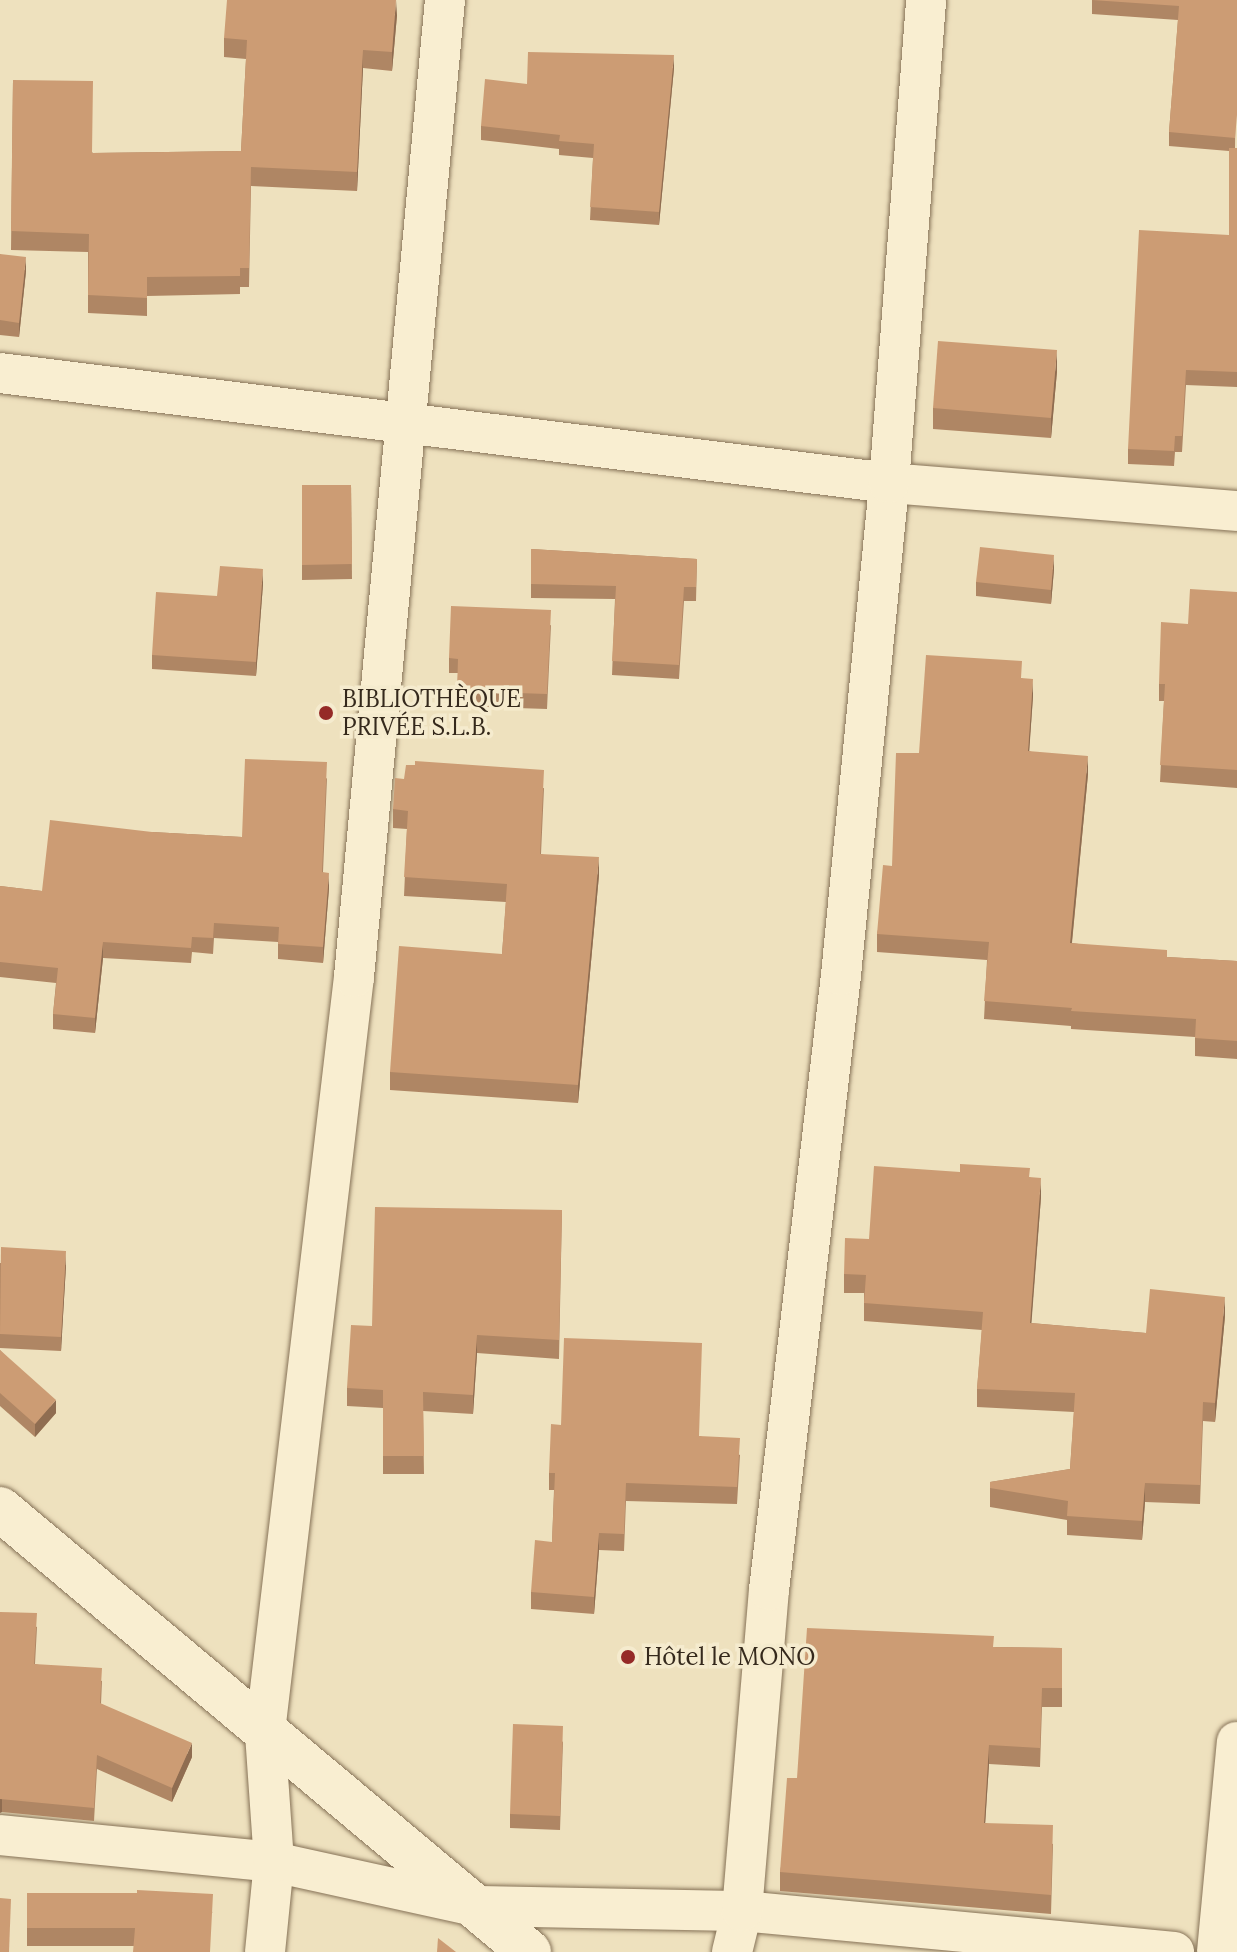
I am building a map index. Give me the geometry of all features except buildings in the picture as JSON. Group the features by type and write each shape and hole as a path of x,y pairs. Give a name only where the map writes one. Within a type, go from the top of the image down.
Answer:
{"street":[{"path":"265,1952 274,1862 265,1732 354,977 445,0"},
{"path":"732,1952 742,1911 769,1590 841,975 889,483 926,0"},
{"path":"0,373 889,483 1237,511"},
{"path":"0,1509 529,1952"},
{"path":"1217,1952 1237,1742"},
{"path":"0,1835 274,1862 474,1906 742,1911 1174,1952"}],"place":[{"name":"BIBLIOTHÈQUE PRIVÉE S.L.B.","path":"326,713"},
{"name":"Hôtel le MONO","path":"628,1657"}]}
